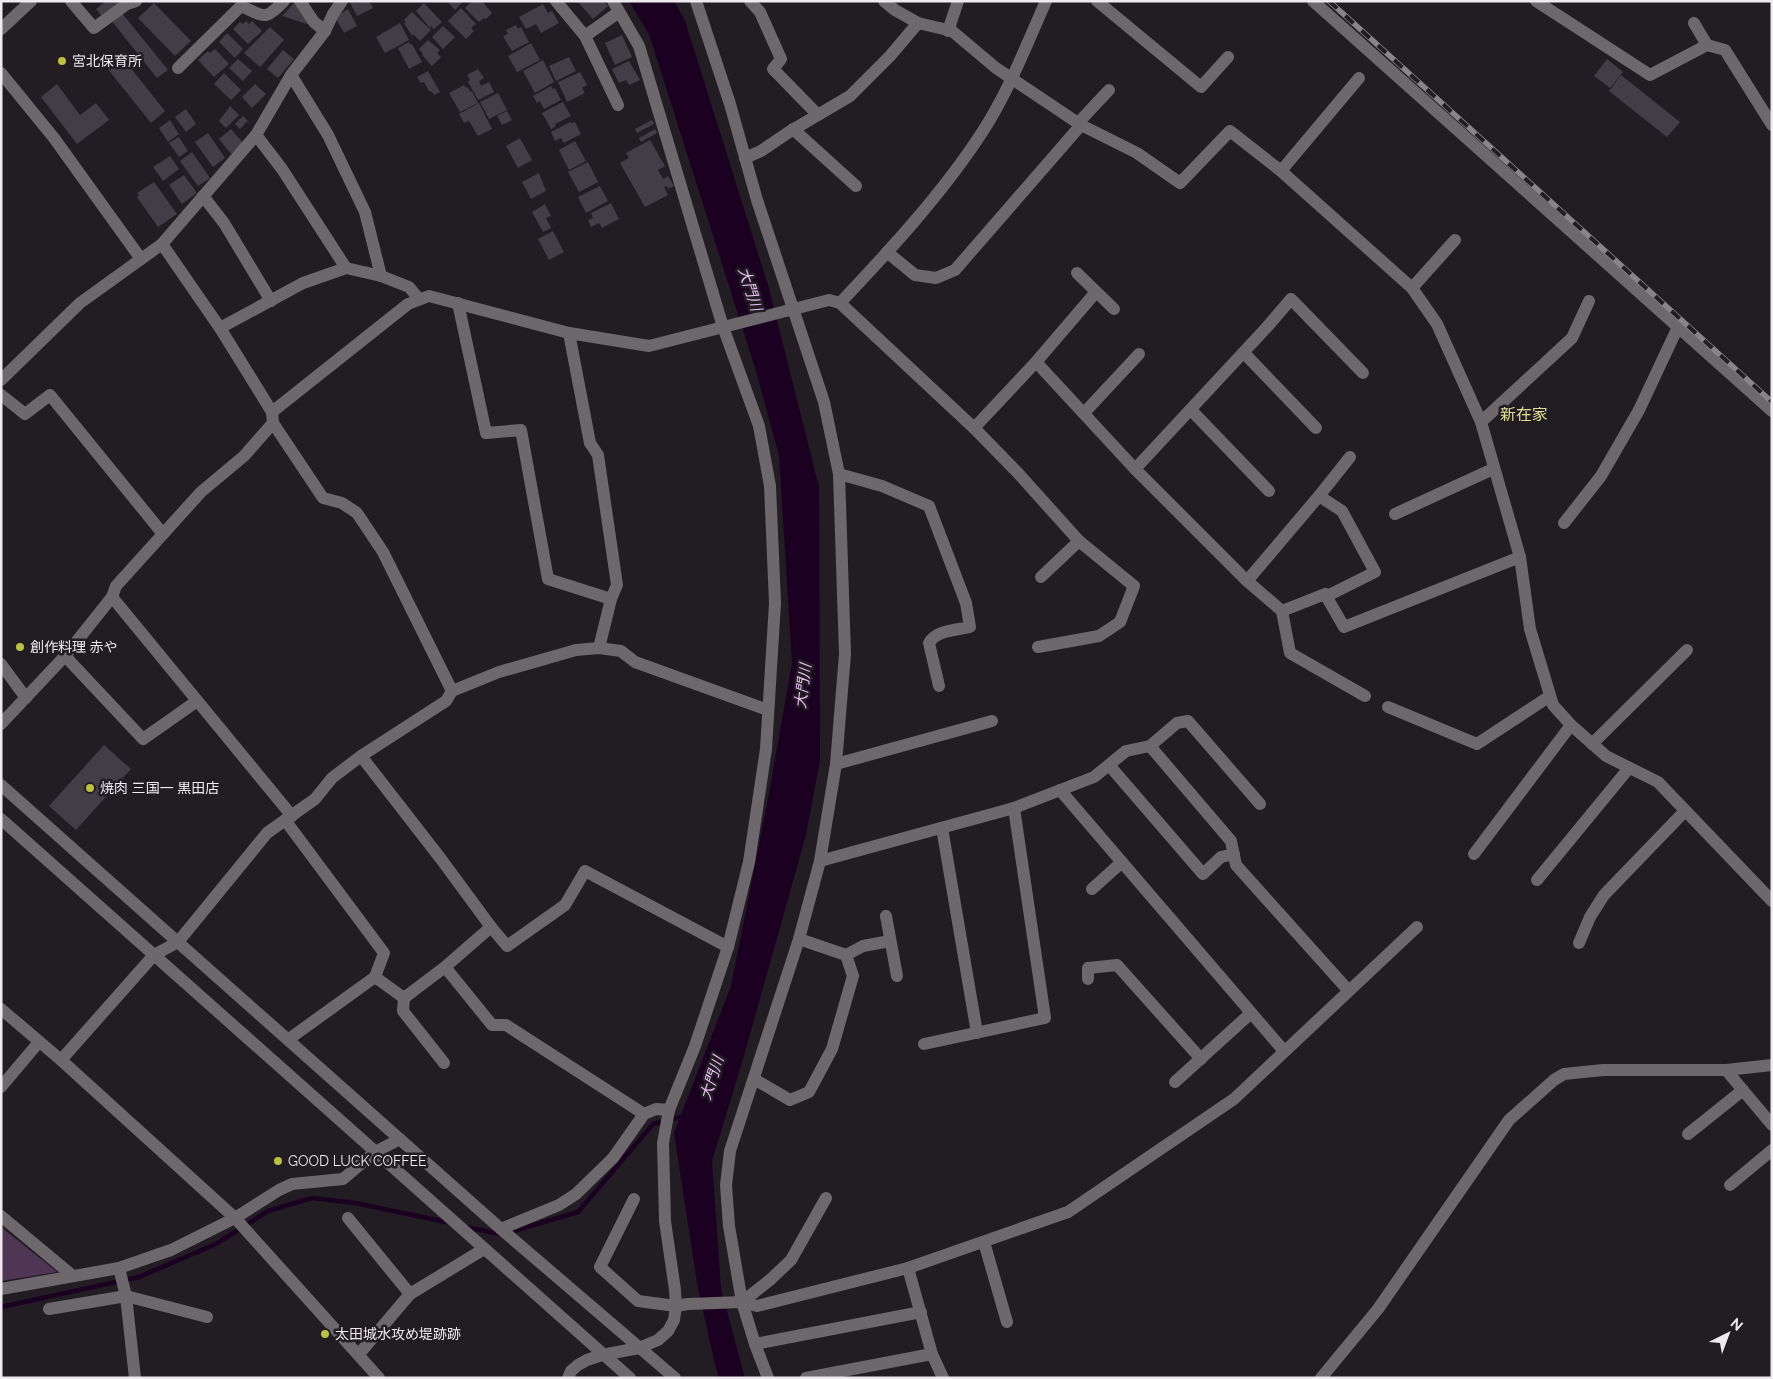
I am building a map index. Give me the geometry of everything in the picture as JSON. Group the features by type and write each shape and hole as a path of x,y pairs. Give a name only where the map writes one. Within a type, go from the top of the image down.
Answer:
{"street":[{"path":"1,29 31,1"},
{"path":"71,1 94,28 127,4 136,1"},
{"path":"178,68 241,6 264,16 270,15 284,1"},
{"path":"300,1 314,22 325,31"},
{"path":"1,380 80,303 162,244 256,135 291,76 325,31 342,1"},
{"path":"556,1 585,36 618,106"},
{"path":"696,1 730,104 790,310 824,402 839,474 845,654 836,764 820,861 799,939 730,1151 726,1185 729,1226 739,1302 768,1378"},
{"path":"750,1 760,12 781,59 773,69 818,115"},
{"path":"884,1 900,7 918,23 952,32 996,68 1080,124 1136,154 1180,183 1230,131 1281,171 1412,288 1437,324 1481,422 1493,469 1520,557 1530,629 1553,705 1571,725 1606,756 1658,782 1772,901"},
{"path":"948,31 958,1"},
{"path":"840,303 935,198 981,133 1011,78 1046,1"},
{"path":"1097,1 1201,87 1228,56"},
{"path":"1313,1 1772,411"},
{"path":"1536,1 1650,75 1707,45 1725,50 1772,125"},
{"path":"568,1378 578,1365 602,1355 639,1348 658,1340 668,1331 682,1305 665,1221 663,1143 668,1110 695,1046 728,947 749,862 766,749 775,603 770,486 759,426 638,46 616,7 585,36"},
{"path":"745,158 761,151 850,96 890,56 918,23"},
{"path":"1694,23 1707,45"},
{"path":"1,73 54,138 141,259"},
{"path":"291,76 328,135 365,212 381,276"},
{"path":"1281,171 1359,78"},
{"path":"887,252 915,275 936,278 955,270 1109,90"},
{"path":"794,129 856,186"},
{"path":"256,135 282,170 346,268"},
{"path":"203,196 224,223 271,301"},
{"path":"1412,288 1455,240"},
{"path":"162,244 220,328 272,417 323,498 342,503 357,513 382,552 452,691"},
{"path":"220,328 303,283 346,268 381,276 409,287 419,299"},
{"path":"1077,273 1114,309"},
{"path":"974,428 1036,362 1096,292"},
{"path":"1,724 65,656 112,597 116,586 201,492 244,456 272,417 408,304 430,296 569,333 649,346 829,300 840,303 974,428 1017,472 1079,542 1134,586 1120,622 1099,636 1038,648"},
{"path":"1135,469 1244,353 1291,299 1363,373"},
{"path":"1481,422 1572,338 1589,301"},
{"path":"458,303 486,433 521,430 548,579 611,599"},
{"path":"1564,523 1601,476 1639,410 1678,327"},
{"path":"569,333 590,443 598,455 617,584 598,648"},
{"path":"1244,353 1316,428"},
{"path":"1084,413 1139,354"},
{"path":"1036,362 1135,469 1247,582 1282,612 1290,653 1365,696"},
{"path":"1,395 25,414 50,395 164,534"},
{"path":"1191,410 1269,491"},
{"path":"1247,582 1350,457"},
{"path":"1395,514 1493,469"},
{"path":"839,474 882,486 929,506 966,603 970,627 941,633 932,637 929,643 939,686"},
{"path":"1282,612 1326,594 1326,596 1375,572 1342,511 1319,496"},
{"path":"1041,577 1079,542"},
{"path":"1326,596 1344,627 1520,557"},
{"path":"112,597 197,701 288,818 384,953 375,977 289,1039"},
{"path":"61,1060 154,955 178,942 267,833 315,799 332,778 361,756 446,702 452,691 499,672 576,650 598,648 621,651 635,662 768,710"},
{"path":"1592,744 1687,650"},
{"path":"65,656 143,739 197,701"},
{"path":"1,664 26,698"},
{"path":"1388,707 1477,744 1550,696"},
{"path":"836,764 992,721"},
{"path":"820,861 1014,808 1094,777 1126,751 1150,746 1177,722 1188,721 1260,804"},
{"path":"1474,854 1571,725"},
{"path":"1150,746 1232,841 1236,865 1348,990"},
{"path":"361,756 507,946 565,905 585,871 728,947"},
{"path":"1109,765 1203,874 1221,857 1234,854"},
{"path":"1537,880 1629,768"},
{"path":"1,785 501,1229 675,1378"},
{"path":"1060,790 1284,1051"},
{"path":"924,1044 1046,1018 1014,808"},
{"path":"1579,943 1590,916 1604,895 1686,811"},
{"path":"1,818 630,1378"},
{"path":"942,828 977,1033"},
{"path":"1092,889 1122,862"},
{"path":"886,916 896,976"},
{"path":"444,1063 402,1011 404,998 445,967 492,927"},
{"path":"634,1199 600,1267 638,1301 682,1305 739,1302 757,1306 908,1268 984,1242 1068,1212 1234,1099 1417,927"},
{"path":"799,939 846,955 863,946 890,941"},
{"path":"754,1079 790,1100 809,1092 832,1050 853,976 846,955"},
{"path":"1088,980 1088,968 1117,965 1201,1059"},
{"path":"445,967 492,1025 506,1025 644,1114"},
{"path":"375,977 404,998"},
{"path":"1,1009 61,1060 235,1218 379,1378"},
{"path":"1176,1082 1251,1013"},
{"path":"1,1087 39,1042"},
{"path":"1321,1378 1378,1309 1509,1120 1554,1080 1564,1074 1603,1070 1726,1070 1772,1065"},
{"path":"1726,1070 1772,1125"},
{"path":"1688,1134 1743,1090"},
{"path":"501,1229 559,1205 576,1194 613,1158 644,1114 656,1110 668,1110"},
{"path":"1,1289 119,1268 171,1250 235,1218 279,1190 292,1184 343,1178 375,1152 400,1139"},
{"path":"1730,1185 1772,1150"},
{"path":"739,1302 771,1279 791,1260 826,1198"},
{"path":"1,1216 73,1276"},
{"path":"348,1218 410,1294"},
{"path":"984,1242 1007,1322"},
{"path":"359,1354 410,1294 484,1249"},
{"path":"119,1268 126,1296 135,1378"},
{"path":"908,1268 932,1354 943,1378"},
{"path":"49,1309 126,1296 207,1317"},
{"path":"755,1344 920,1312"},
{"path":"806,1378 932,1354"}],"shaded area":[{"path":"1,1227 57,1272 1,1281"}],"water":[{"name":"大門川","path":"629,1 674,1 685,21 768,285 819,487 820,760 806,835 743,1059 712,1161 721,1289 745,1378 719,1378 716,1369 698,1289 674,1133 731,986 768,799 792,663 779,455 756,371 649,34"}],"building":[{"path":"106,1 123,1 103,18 96,9"},
{"path":"296,1 310,25 282,16"},
{"path":"349,1 369,1 373,8 357,16"},
{"path":"447,1 464,1 455,10"},
{"path":"472,1 482,1 492,13 486,19 484,18 479,22 465,8"},
{"path":"577,1 604,1 608,6 593,19"},
{"path":"154,3 191,41 175,56 138,18"},
{"path":"424,3 442,22 434,29 431,26 430,28 416,11"},
{"path":"543,4 548,13 552,11 559,23 541,33 536,24 526,29 519,17"},
{"path":"461,8 476,24 471,28 474,31 466,39 448,21"},
{"path":"348,9 357,26 344,33 336,19"},
{"path":"121,12 168,70 157,78 111,20"},
{"path":"412,12 431,30 420,41 413,34 412,36 404,23 406,22 404,20"},
{"path":"246,21 249,24 252,21 262,31 248,44 233,29 240,22 243,24"},
{"path":"400,23 409,40 385,53 376,37"},
{"path":"516,25 518,29 521,27 529,42 512,51 503,36 508,34 506,30"},
{"path":"443,26 455,37 443,49 432,37"},
{"path":"270,27 284,40 260,67 244,53"},
{"path":"227,33 243,49 235,58 219,42"},
{"path":"622,35 632,57 615,65 605,43"},
{"path":"428,40 440,50 437,53 441,57 432,66 419,49"},
{"path":"409,42 422,62 409,69 398,48"},
{"path":"531,43 540,60 517,72 508,56"},
{"path":"215,49 229,64 214,77 198,60 208,51 210,53"},
{"path":"283,50 294,59 278,78 267,69"},
{"path":"122,57 165,111 151,123 107,68"},
{"path":"569,57 576,71 556,81 549,66"},
{"path":"238,59 252,71 243,81 229,68"},
{"path":"1607,59 1623,72 1610,88 1594,76"},
{"path":"543,60 554,82 535,93 523,71"},
{"path":"629,61 640,80 629,85 626,80 619,83 612,69"},
{"path":"478,69 484,78 479,81 481,86 489,82 494,92 478,100 468,82 470,80 467,75"},
{"path":"428,71 440,92 434,95 429,91 424,82 421,83 417,77"},
{"path":"580,72 587,85 582,88 585,93 567,102 558,82"},
{"path":"224,73 241,90 231,100 214,84"},
{"path":"1621,75 1680,122 1667,137 1609,91"},
{"path":"57,84 80,115 96,103 109,120 77,144 41,97"},
{"path":"255,84 266,94 252,108 242,97"},
{"path":"464,85 466,88 468,87 470,92 472,91 478,103 460,112 449,93"},
{"path":"551,86 553,89 555,88 561,100 544,109 540,101 537,103 533,96"},
{"path":"498,93 507,110 489,119 480,102"},
{"path":"563,102 571,116 555,124 556,126 551,129 542,113"},
{"path":"479,103 492,129 478,136 469,121 464,123 459,114"},
{"path":"230,106 239,115 226,128 219,121"},
{"path":"186,109 196,124 186,132 175,117"},
{"path":"507,111 512,120 502,125 497,116"},
{"path":"243,116 248,121 240,129 235,124"},
{"path":"170,120 179,134 168,142 159,128"},
{"path":"652,120 654,124 637,133 635,129"},
{"path":"570,122 575,122 581,134 564,143 561,138 555,141 551,132"},
{"path":"231,129 244,144 231,154 219,139"},
{"path":"655,129 657,133 641,142 639,138"},
{"path":"208,133 225,158 213,167 195,142"},
{"path":"179,137 188,151 179,157 169,143"},
{"path":"520,138 532,160 518,168 506,146"},
{"path":"650,140 665,166 658,170 663,179 668,176 674,186 668,189 667,186 664,187 668,195 645,207 620,163 629,158 626,153"},
{"path":"575,141 586,161 569,170 559,150"},
{"path":"192,152 210,178 198,186 180,161"},
{"path":"170,156 179,169 163,181 153,167"},
{"path":"588,162 598,182 579,192 568,172"},
{"path":"539,173 546,191 531,199 522,182"},
{"path":"184,175 197,193 182,204 169,185"},
{"path":"154,182 177,214 158,227 137,197 139,195 137,193"},
{"path":"600,186 608,201 586,213 578,197"},
{"path":"611,203 619,219 602,228 599,223 591,227 588,220 593,218 591,213"},
{"path":"545,204 551,216 546,218 551,228 543,232 532,212"},
{"path":"553,231 564,252 549,260 538,239"},
{"name":"焼肉 三国一 黒田店","path":"104,745 131,769 76,830 49,806"}],"waterway":[{"path":"507,1233 578,1212 653,1124 685,1116"},
{"path":"1,1307 139,1277 216,1244 268,1211 312,1198 355,1203 451,1223"},
{"path":"466,1227 500,1234"}],"railway":[{"path":"1329,1 1772,402"}],"place":[{"name":"宮北保育所","path":"62,61"},
{"name":"創作料理 赤や","path":"20,647"},
{"name":"焼肉 三国一 黒田店","path":"90,788"},
{"name":"GOOD LUCK COFFEE","path":"278,1161"},
{"name":"太田城水攻め堤跡跡","path":"325,1334"}],"district":[{"name":"新在家","path":"1524,414"}]}
